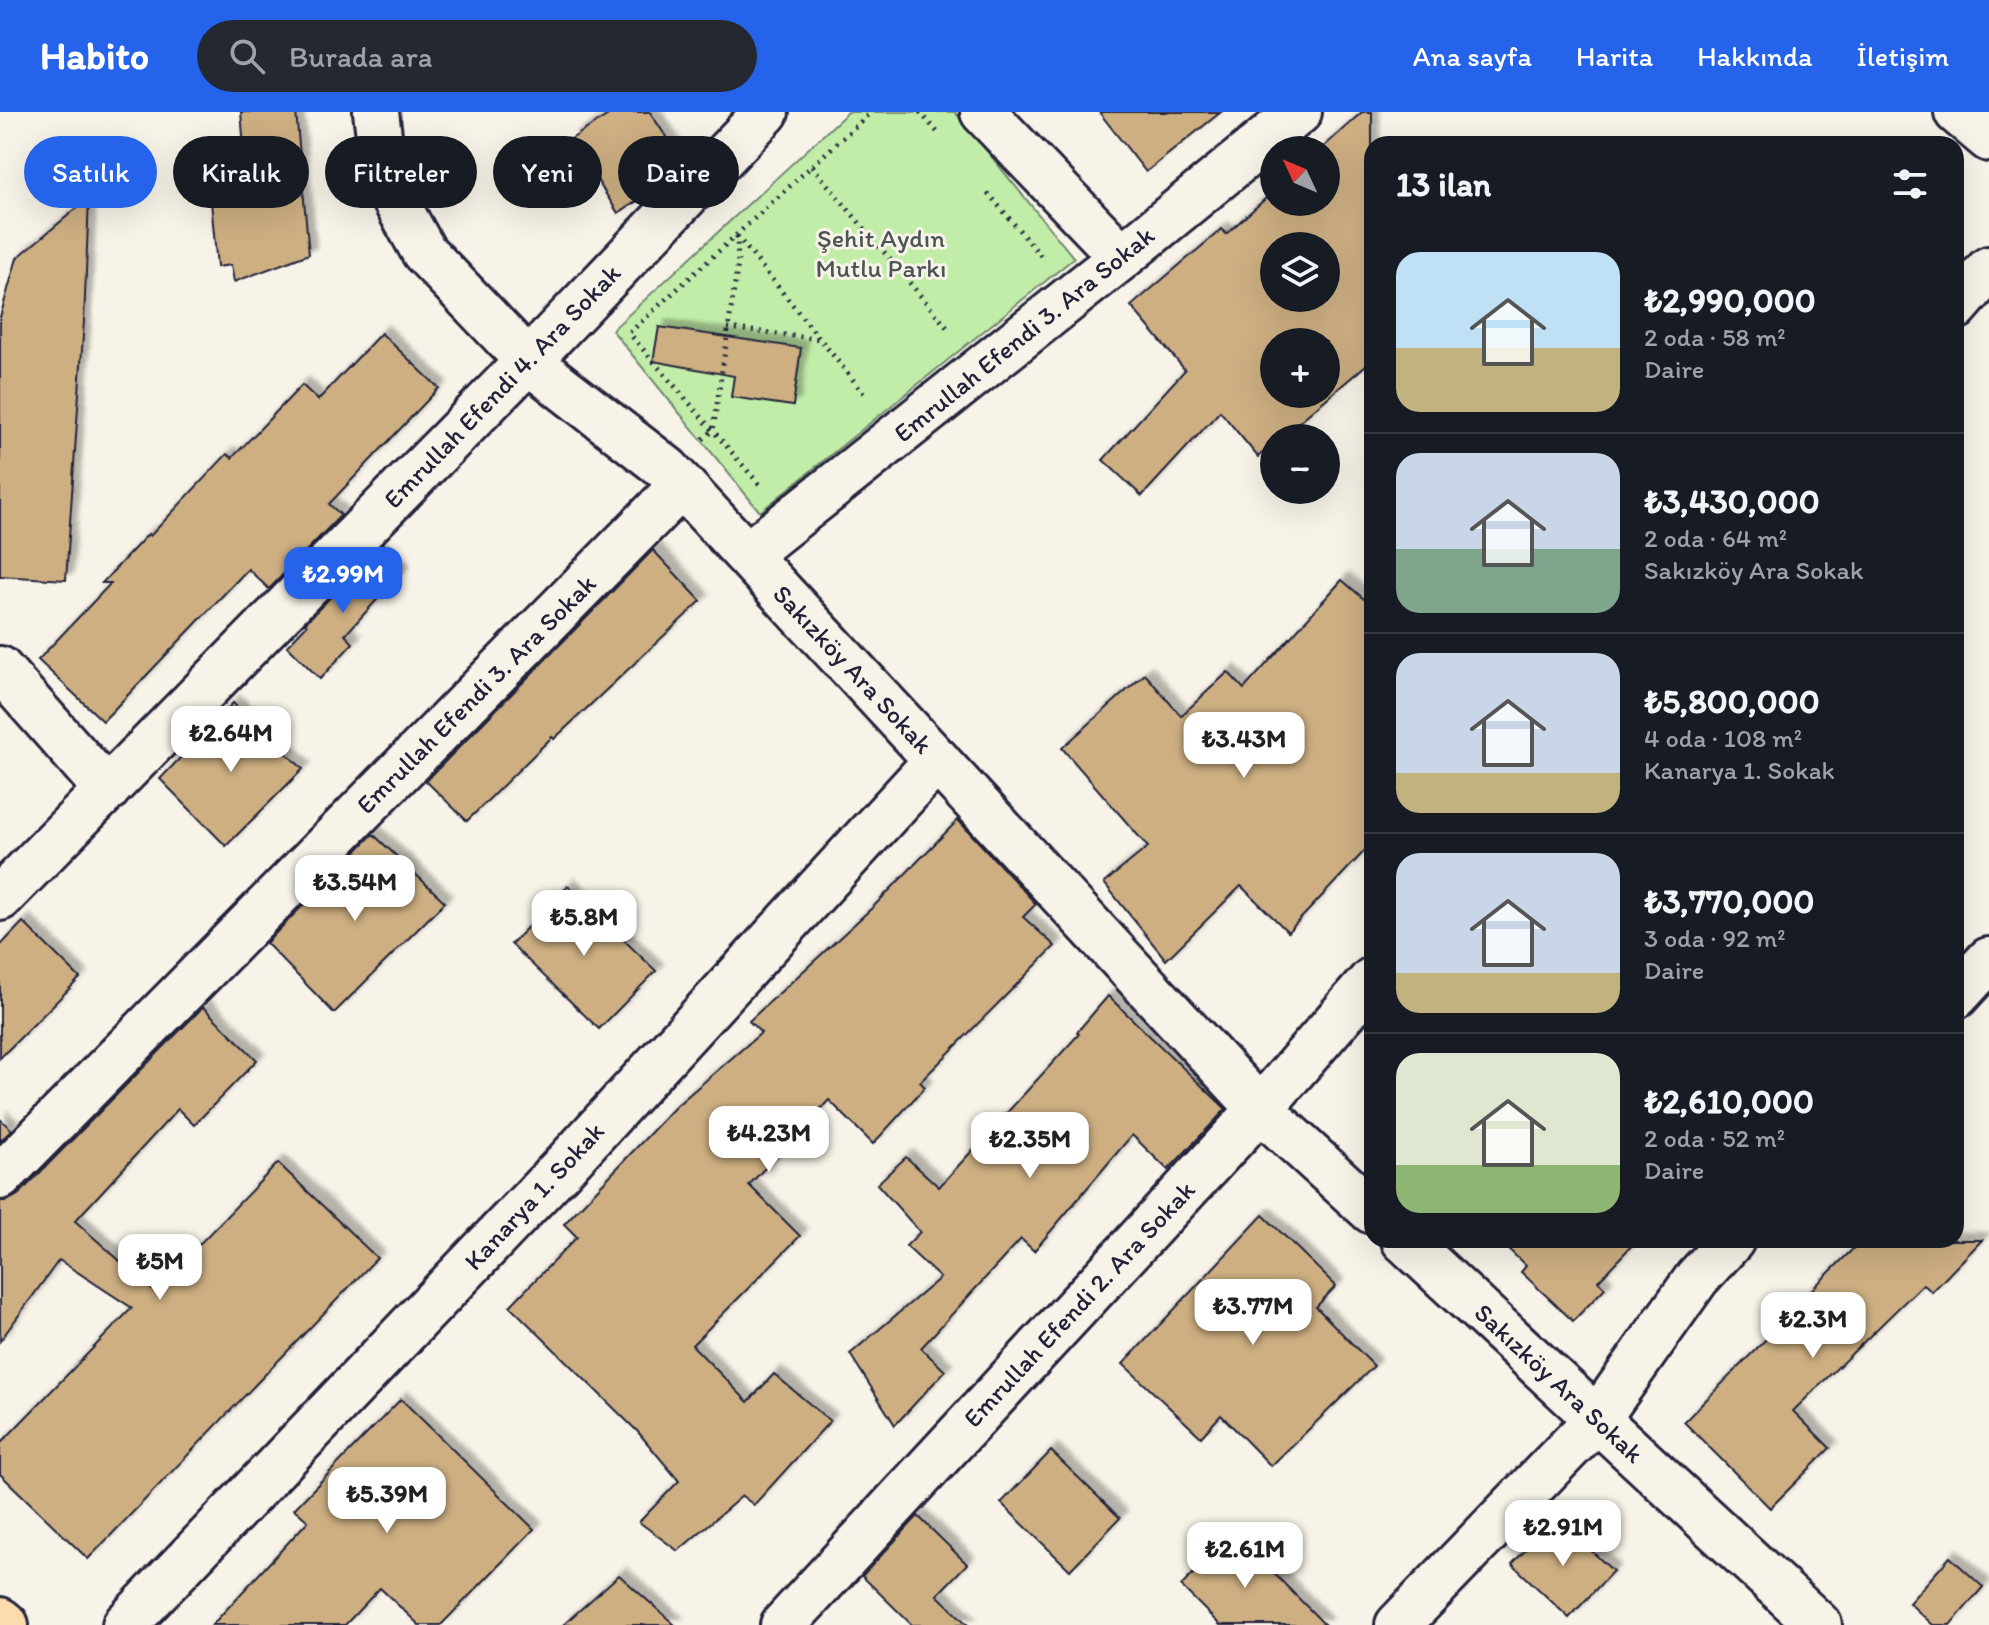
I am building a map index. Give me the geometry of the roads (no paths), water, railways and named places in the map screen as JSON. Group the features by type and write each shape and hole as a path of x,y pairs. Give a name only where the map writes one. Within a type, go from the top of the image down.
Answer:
{"main road":[{"path":"0,1620 6,1625"}],"street":[{"name":"Sakızköy Ara Sokak","path":"376,112 385,182 424,252 528,361 675,477 1260,1109 1364,1204"},
{"name":"Emrullah Efendi 4. Ara Sokak","path":"0,898 528,361 766,112"},
{"path":"983,112 1122,257"},
{"name":"Emrullah Efendi 3. Ara Sokak","path":"748,554 1299,112"},
{"path":"1957,112 1989,139"},
{"path":"1964,298 1989,269"},
{"name":"Emrullah Efendi 3. Ara Sokak","path":"0,1177 675,477"},
{"path":"0,669 107,790"},
{"name":"Kanarya 1. Sokak","path":"125,1625 562,1168 937,760"},
{"path":"1964,987 1989,960"},
{"name":"Emrullah Efendi 2. Ara Sokak","path":"783,1625 1260,1109 1364,989"},
{"name":"Sakızköy Ara Sokak","path":"1413,1248 1819,1625"},
{"path":"1398,1625 1598,1418 1697,1278 1725,1248"}],"park label":[{"name":"Şehit Aydın Mutlu Parkı","path":"881,253"}]}
